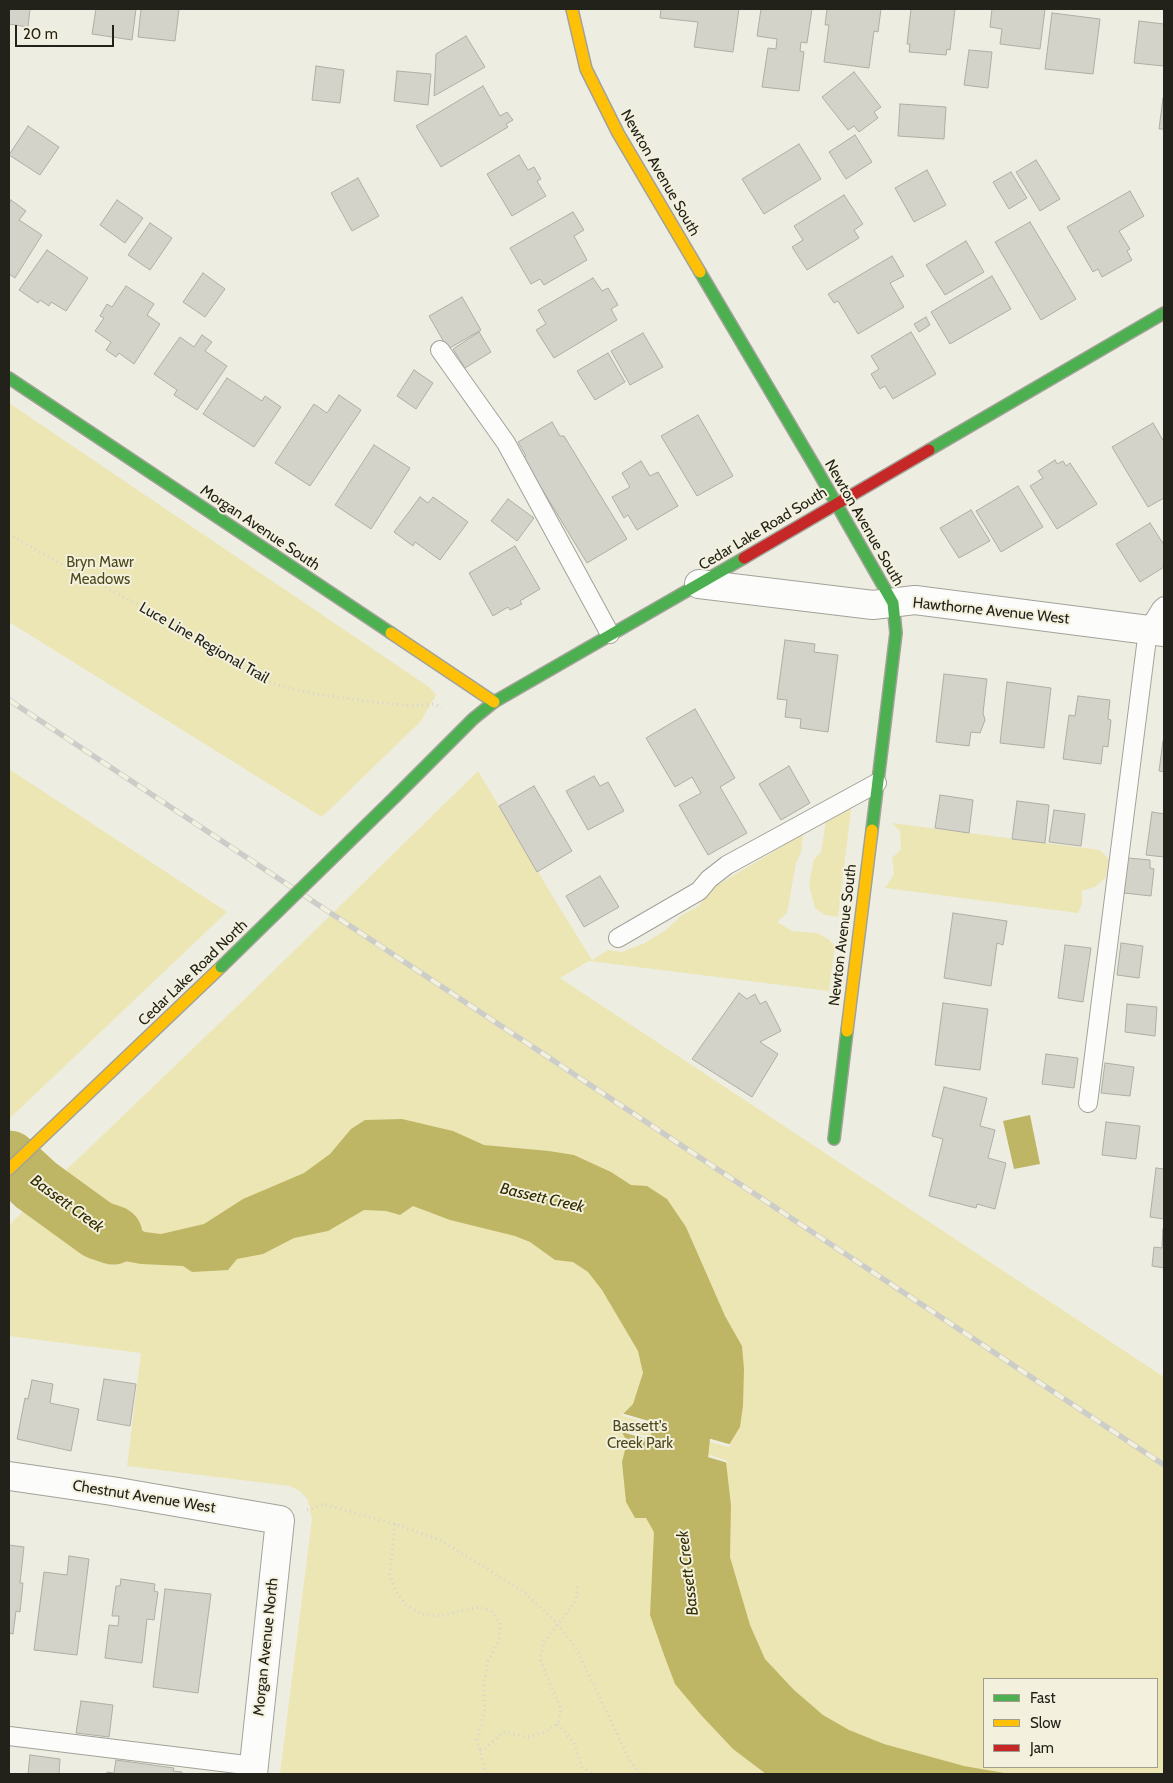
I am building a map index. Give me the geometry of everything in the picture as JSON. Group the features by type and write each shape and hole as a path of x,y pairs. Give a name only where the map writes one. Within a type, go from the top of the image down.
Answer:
{"street":[{"name":"Newton Avenue South","path":"572,9 586,69 618,134 893,603 896,634 834,1139"},
{"name":"Cedar Lake Road South","path":"396,796 473,719 494,702 1164,313"},
{"name":"Morgan Avenue South","path":"9,378 494,702"},
{"name":"Hawthorne Avenue West","path":"699,584 873,605 915,600 1156,631"},
{"name":"Cedar Lake Road North","path":"9,1169 221,967 396,796"},
{"name":"Chestnut Avenue West","path":"9,1476 112,1491 280,1520"},
{"name":"Morgan Avenue North","path":"254,1770 280,1520"}],"lane":[{"path":"440,350 506,443 610,634"},
{"path":"1088,1103 1156,631 1161,608 1164,606"},
{"path":"618,938 699,891 727,865 877,783"},
{"path":"9,1736 254,1770"}],"path":[{"name":"Luce Line Regional Trail","path":"9,534 68,568 153,612 238,667 274,684 314,694 366,701 411,706 433,704 473,719"},
{"path":"280,1520 323,1504 395,1524 440,1540 523,1591 558,1625 576,1648 630,1762 640,1774"},
{"path":"395,1524 390,1574 395,1590 406,1605 421,1614 439,1616 479,1607 491,1611 500,1623 499,1640 488,1660 484,1686 484,1708 477,1740 486,1774"},
{"path":"558,1724 561,1709 540,1659 544,1642 576,1601 577,1587"},
{"path":"479,1750 485,1748 504,1732 527,1737 543,1732 558,1724"},
{"path":"558,1724 574,1743 582,1767 592,1774"}],"green space":[{"name":"Bryn Mawr Meadows","path":"9,403 429,687 436,695 421,721 322,817 9,622"},
{"path":"9,769 227,912 9,1119"},
{"name":"Bassett's Creek Park","path":"478,771 592,960 608,950 622,952 645,943 666,930 682,915 699,906 709,890 803,834 801,853 796,863 787,913 777,922 792,931 817,933 828,939 835,946 829,991 589,961 560,978 1164,1377 1164,1774 280,1774 312,1519 308,1500 300,1491 290,1486 127,1466 141,1353 9,1336 9,1225 254,990"},
{"path":"849,807 851,810 838,917 825,915 815,908 809,885 814,859 821,852 826,821"},
{"path":"892,823 1100,850 1109,859 1106,877 1095,887 1082,891 1082,904 1078,913 885,888 894,874 892,858 901,849 900,831"}],"water":[{"path":"1030,1115 1040,1164 1014,1169 1003,1121"},
{"path":"402,1119 453,1131 484,1145 574,1155 611,1172 631,1185 647,1186 667,1199 686,1227 725,1316 742,1346 744,1369 743,1406 740,1427 729,1445 623,1414 633,1404 643,1373 638,1351 602,1290 588,1272 573,1262 555,1260 530,1242 515,1236 450,1220 413,1206 400,1215 386,1211 364,1210 328,1231 294,1238 263,1254 237,1259 228,1270 192,1272 183,1266 141,1264 103,1257 73,1248 70,1243 26,1208 59,1176 106,1211 145,1232 161,1234 204,1224 243,1199 304,1173 330,1154 351,1129 365,1120"},
{"path":"622,1432 726,1462 731,1505 730,1557 750,1625 765,1659 794,1690 823,1715 849,1730 884,1744 964,1766 1010,1774 766,1774 733,1749 675,1684 664,1655 650,1615 654,1532 646,1518 635,1518 626,1502 622,1462 627,1442"}],"pier":[{"path":"621,1413 732,1445 728,1447 623,1416"},
{"path":"623,1429 726,1460 728,1463 620,1431"}],"building":[{"path":"9,9 30,9 28,27 9,24"},
{"path":"96,9 136,9 132,40 92,34"},
{"path":"141,9 179,9 175,41 138,37"},
{"path":"661,9 739,9 733,52 694,47 698,22 660,18"},
{"path":"761,9 812,9 807,43 801,42 800,51 804,52 799,91 762,87 768,48 776,49 777,39 757,36"},
{"path":"827,9 881,9 878,32 874,31 869,68 824,62 829,25 825,25"},
{"path":"911,9 955,9 950,50 947,49 946,55 909,52 910,44 907,44"},
{"path":"992,9 1045,9 1040,49 1000,44 1002,29 990,27"},
{"path":"1052,13 1100,19 1093,74 1045,69"},
{"path":"1139,21 1164,24 1164,66 1134,63"},
{"path":"466,36 485,67 434,96 436,54"},
{"path":"969,50 992,52 988,88 964,85"},
{"path":"316,66 344,70 340,103 312,100"},
{"path":"397,71 431,74 428,105 394,101"},
{"path":"854,72 881,107 874,112 878,118 859,132 854,126 848,130 822,97"},
{"path":"483,86 500,116 507,112 513,120 506,124 508,127 441,167 416,126"},
{"path":"1163,98 1164,129 1159,129"},
{"path":"900,104 946,107 944,139 898,136"},
{"path":"28,126 59,147 40,175 9,155"},
{"path":"855,135 872,162 846,179 829,152"},
{"path":"799,144 821,179 764,214 742,179"},
{"path":"519,155 528,170 534,167 541,179 537,181 546,196 512,216 487,174"},
{"path":"1036,160 1060,199 1040,211 1016,172"},
{"path":"927,170 946,205 914,222 895,188"},
{"path":"1011,172 1027,198 1009,209 993,182"},
{"path":"358,178 379,216 352,231 331,193"},
{"path":"1130,191 1144,216 1119,231 1130,249 1127,251 1132,260 1102,277 1098,269 1093,272 1067,227"},
{"path":"844,195 863,224 854,230 859,238 807,270 792,247 803,240 794,226"},
{"path":"11,200 26,211 19,220 42,235 15,278 9,274 9,204"},
{"path":"117,200 143,218 125,243 100,225"},
{"path":"573,212 584,230 574,236 587,260 544,285 540,279 531,284 510,248"},
{"path":"1030,222 1076,299 1041,320 995,242"},
{"path":"150,223 172,238 150,270 128,255"},
{"path":"966,241 984,272 945,295 926,265"},
{"path":"47,250 88,278 66,311 51,302 49,306 40,300 38,303 19,290"},
{"path":"892,256 904,276 890,283 904,307 858,334 838,301 834,303 828,294"},
{"path":"203,273 225,289 205,317 183,302"},
{"path":"992,276 1011,309 950,344 931,312"},
{"path":"593,278 602,291 608,288 618,305 611,309 617,320 554,358 536,330 546,324 538,310"},
{"path":"126,286 154,304 147,315 160,324 134,364 119,353 116,357 106,350 111,342 95,331 104,318 100,316 107,304 112,307"},
{"path":"462,297 481,330 448,349 429,316"},
{"path":"926,317 930,325 919,332 914,324"},
{"path":"479,332 491,352 465,368 453,349"},
{"path":"911,332 936,374 893,399 885,386 880,389 871,374 879,369 871,356"},
{"path":"643,333 663,367 630,385 611,351"},
{"path":"202,335 212,342 205,351 227,366 197,410 174,395 177,390 154,374 180,337 194,347"},
{"path":"608,353 625,382 595,400 577,371"},
{"path":"414,370 433,383 416,409 397,396"},
{"path":"227,378 262,401 265,396 281,407 254,447 203,414"},
{"path":"339,395 361,410 310,486 275,463 314,404 327,413"},
{"path":"698,415 733,476 697,496 661,436"},
{"path":"552,422 560,436 564,436 627,539 587,563 523,458 526,456 518,442"},
{"path":"1153,423 1164,442 1164,498 1148,507 1112,447"},
{"path":"374,445 410,468 371,529 335,505"},
{"path":"1055,460 1057,464 1063,461 1066,466 1070,463 1097,504 1057,529 1030,486 1043,478 1038,471"},
{"path":"641,461 650,476 658,472 678,506 637,530 628,515 624,518 612,497 630,487 622,473"},
{"path":"1018,486 1043,527 1001,552 976,511"},
{"path":"420,497 428,503 433,497 468,522 440,560 415,542 413,546 394,532"},
{"path":"508,499 534,518 517,541 491,521"},
{"path":"971,510 990,541 959,558 940,528"},
{"path":"1150,523 1164,545 1164,567 1140,582 1116,544"},
{"path":"515,546 540,589 520,601 522,604 510,610 508,607 493,616 469,573"},
{"path":"785,640 815,644 814,652 838,655 828,732 800,728 801,719 785,717 787,700 777,699"},
{"path":"944,674 987,679 983,713 985,720 980,733 971,732 969,746 936,742"},
{"path":"1007,682 1051,688 1044,748 1000,743"},
{"path":"1078,696 1110,700 1108,719 1111,720 1108,747 1103,746 1101,764 1063,759 1069,715 1075,716"},
{"path":"695,709 735,778 720,787 747,833 708,855 679,805 701,793 692,777 675,787 646,738"},
{"path":"1164,741 1164,772 1159,771"},
{"path":"789,766 810,803 781,820 759,784"},
{"path":"594,776 600,786 608,782 624,811 588,830 566,791"},
{"path":"534,786 572,851 537,872 499,806"},
{"path":"940,795 973,800 969,833 935,828"},
{"path":"1017,801 1049,805 1045,843 1012,839"},
{"path":"1054,810 1085,814 1081,846 1049,842"},
{"path":"1152,812 1164,814 1164,857 1146,855"},
{"path":"1128,858 1150,860 1150,868 1154,869 1151,896 1124,893"},
{"path":"600,876 619,907 584,927 566,896"},
{"path":"953,913 1007,921 1003,945 997,943 991,986 944,978"},
{"path":"1121,943 1143,946 1139,978 1117,975"},
{"path":"1065,945 1091,948 1083,1002 1058,998"},
{"path":"739,993 747,999 755,994 760,1004 766,1001 781,1031 760,1042 778,1054 752,1097 692,1059"},
{"path":"943,1003 988,1009 980,1070 935,1065"},
{"path":"1127,1004 1157,1007 1155,1036 1125,1032"},
{"path":"1046,1054 1078,1058 1074,1088 1042,1084"},
{"path":"1105,1063 1134,1067 1130,1096 1101,1093"},
{"path":"944,1087 987,1098 980,1126 995,1130 988,1158 1006,1163 995,1209 977,1204 976,1208 929,1196 943,1139 932,1136"},
{"path":"1106,1122 1140,1126 1136,1159 1102,1155"},
{"path":"1156,1168 1164,1169 1164,1219 1150,1217"},
{"path":"1163,1229 1164,1268 1152,1266 1154,1247 1162,1248"},
{"path":"104,1379 136,1384 130,1426 97,1420"},
{"path":"32,1380 53,1384 50,1403 79,1409 71,1451 17,1439 25,1398 28,1399"},
{"path":"9,1545 24,1547 20,1583 23,1583 20,1612 16,1611 13,1634 9,1633"},
{"path":"69,1556 89,1559 77,1655 34,1650 44,1572 67,1575"},
{"path":"121,1579 155,1584 154,1591 158,1592 154,1620 147,1619 142,1663 105,1658 109,1625 118,1626 119,1616 112,1616 116,1586 120,1586"},
{"path":"165,1589 211,1594 198,1693 153,1687"},
{"path":"81,1701 113,1705 109,1737 76,1733"},
{"path":"30,1755 60,1759 59,1774 28,1774"},
{"path":"116,1760 174,1768 173,1771 182,1772 182,1774 107,1774 107,1772 114,1773"}],"waterway":[{"name":"Bassett Creek","path":"9,1160 36,1185 98,1230 113,1235"},
{"name":"Bassett Creek","path":"683,1350 686,1380 677,1473 683,1529"}],"railway":[{"path":"9,700 1164,1465"}],"traffic: fast":[{"path":"700,272 893,603 896,633 872,830"},
{"path":"929,450 1164,313"},
{"path":"9,378 391,633"},
{"path":"396,796 473,719 494,702 744,558"},
{"path":"221,967 396,796"},
{"path":"834,1139 847,1031"}],"traffic: slow":[{"path":"572,9 586,69 618,133 700,272"},
{"path":"391,633 494,702"},
{"path":"847,1031 872,830"},
{"path":"9,1169 221,967"}],"traffic: jam":[{"path":"744,558 929,450"}]}
